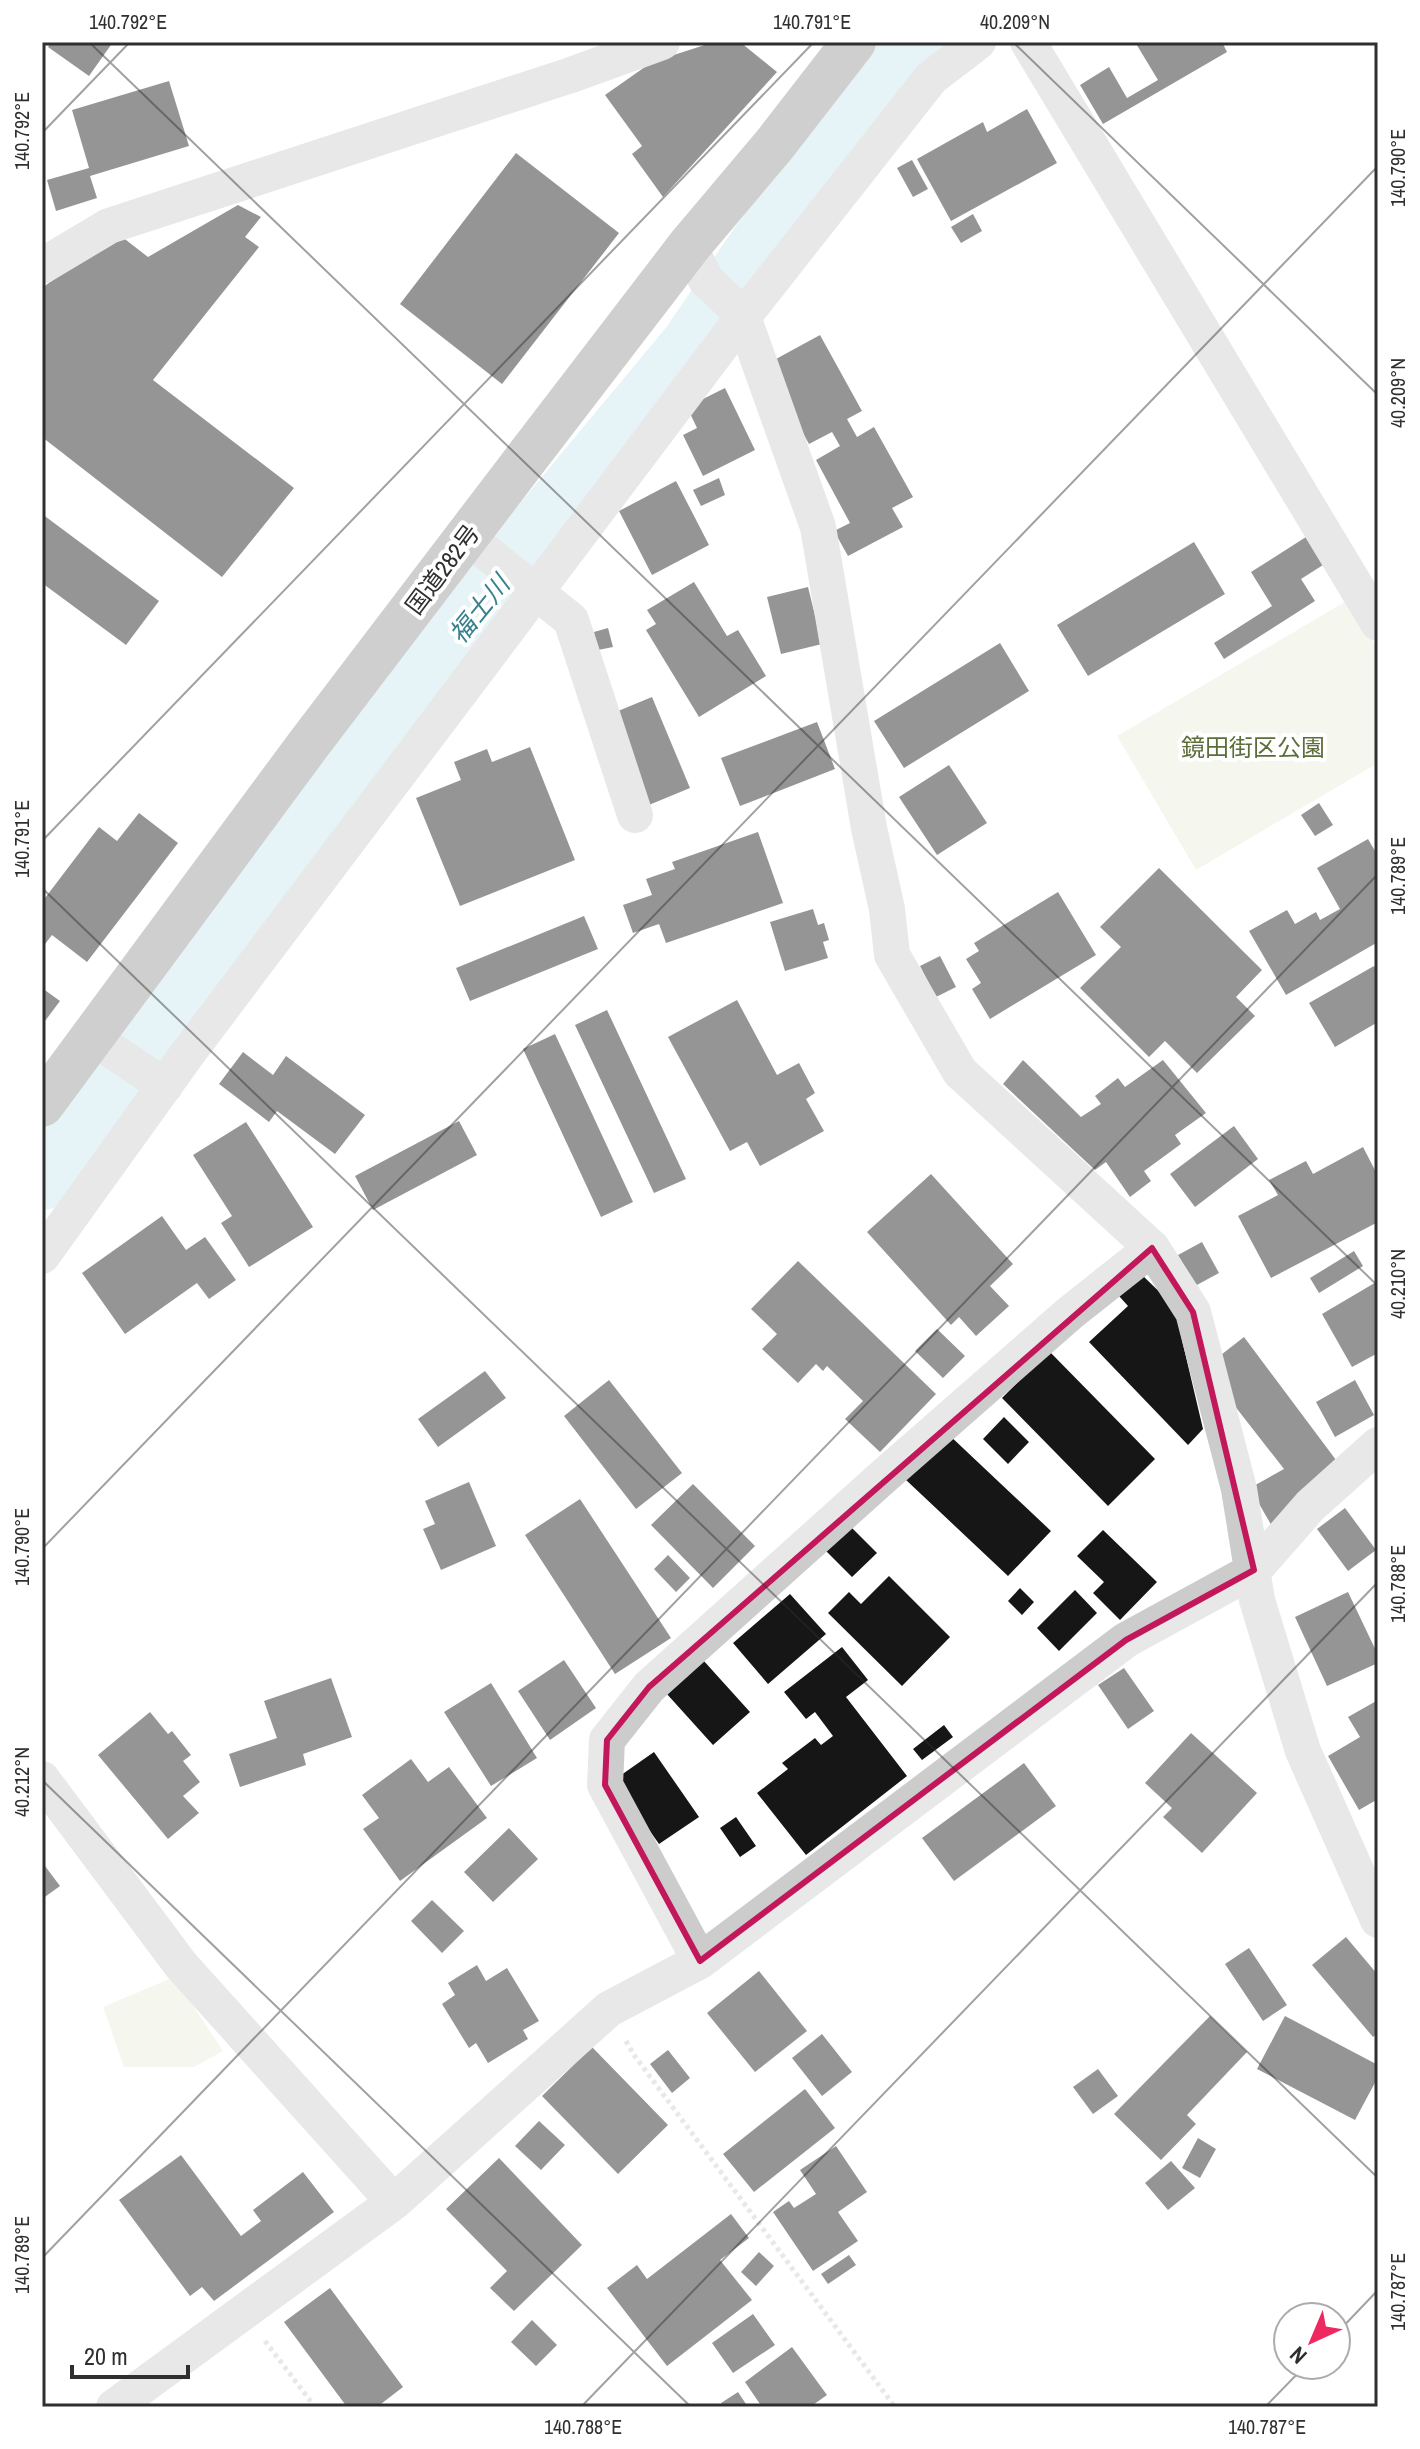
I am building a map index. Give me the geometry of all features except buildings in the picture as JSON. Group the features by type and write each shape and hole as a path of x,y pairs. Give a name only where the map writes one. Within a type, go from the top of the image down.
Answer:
{"highway":[{"name":"国道282号","path":"42,1105 94,1039 308,745 467,537 697,263 775,144 854,42"}],"street":[{"path":"42,266 109,226 571,75 662,42"},
{"path":"42,1256 164,1085 742,315 931,78 978,42"},
{"path":"1028,42 1378,623"},
{"path":"697,263 742,315 818,527 864,799 887,909 892,955 960,1072 1152,1248 1193,1312 1239,1489 1257,1600 1303,1751 1378,1920"},
{"path":"467,537 571,620 635,815"},
{"path":"94,1039 164,1085"},
{"path":"700,1961 605,1785 607,1740 649,1687 684,1655 1070,1313 1152,1248"},
{"path":"114,2407 394,2202 609,2009 700,1961 1126,1640 1254,1570 1310,1506 1378,1445"},
{"path":"42,1779 181,1965 394,2202"}],"path":[{"path":"609,2009 634,2055 895,2407"},
{"path":"244,2312 315,2407"}],"highlighted area":[{"path":"1152,1248 1193,1312 1254,1570 1126,1640 700,1961 605,1785 607,1740 649,1687"}],"green space":[{"name":"鏡田街区公園","path":"1348,600 1378,650 1378,763 1196,870 1117,736"},
{"path":"174,1977 223,2051 194,2067 124,2067 103,2007"}],"waterway":[{"name":"福士川","path":"42,1175 460,630 693,350 912,42"}]}
